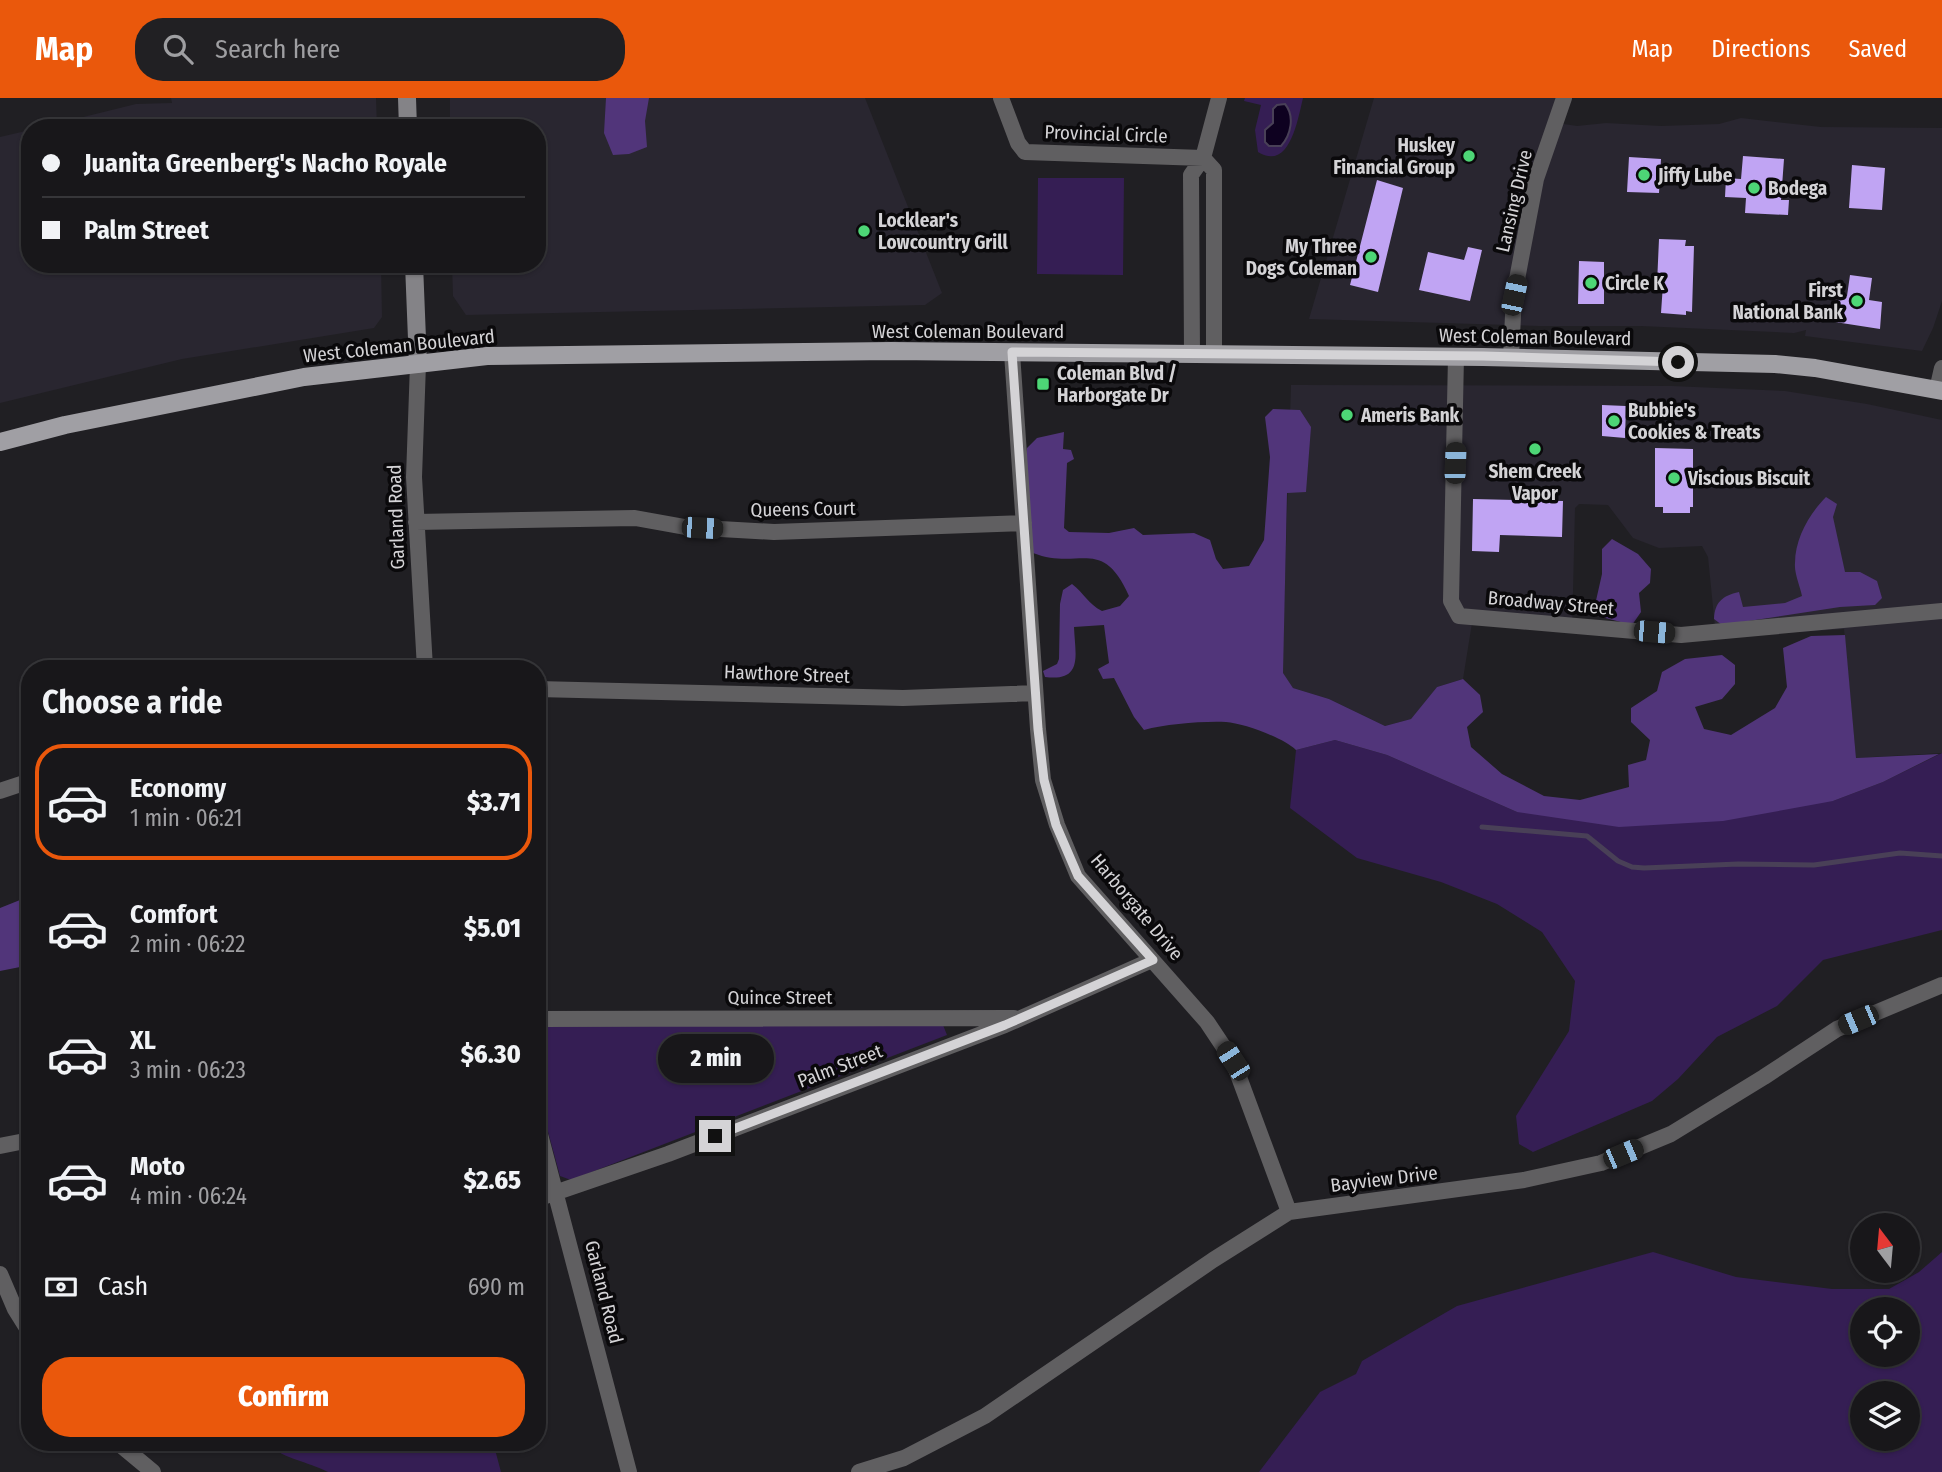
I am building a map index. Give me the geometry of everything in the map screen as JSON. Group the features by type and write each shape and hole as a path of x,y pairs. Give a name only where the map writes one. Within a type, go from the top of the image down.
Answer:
{"main road":[{"name":"West Coleman Boulevard","path":"0,442 65,425 304,377 487,356 1012,352 1511,357 1775,364 1815,368 1940,390"}],"street":[{"path":"407,98 408,119"},
{"name":"Provincial Circle","path":"1002,98 1018,143 1026,152 1203,158"},
{"path":"1192,354 1191,175 1203,158 1219,98"},
{"name":"Lansing Drive","path":"1511,357 1514,295 1536,179 1564,98"},
{"path":"1203,158 1214,170 1214,354"},
{"path":"414,273 418,364"},
{"name":"Harborgate Drive","path":"1012,352 1035,693 1044,780 1056,825 1078,876 1207,1021 1233,1061 1289,1212"},
{"name":"Broadway Street","path":"1456,356 1451,601 1460,616 1681,635 1942,611"},
{"name":"Garland Road","path":"418,364 414,477 425,660"},
{"path":"1940,390 1942,368"},
{"name":"Queens Court","path":"416,522 635,518 685,527 774,532 1024,523"},
{"name":"Hawthore Street","path":"546,689 903,698 1035,693"},
{"path":"0,791 21,784"},
{"name":"Palm Street","path":"546,1197 668,1154 1022,1018 1153,960"},
{"name":"Bayview Drive","path":"859,1472 904,1458 985,1416 1213,1260 1289,1212 1524,1180 1601,1163 1671,1134 1837,1029 1942,985"},
{"name":"Quince Street","path":"546,1018 1022,1018"},
{"path":"0,1146 21,1142"},
{"name":"Garland Road","path":"546,1155 629,1472"},
{"path":"0,1274 21,1318"},
{"path":"128,1451 153,1472"}],"shaded area":[{"path":"171,98 376,98 377,119 75,119 136,104 172,103"},
{"path":"450,98 865,98 942,293 925,305 466,315 453,296 452,273 546,273 546,119 450,119"},
{"path":"606,98 649,98 645,121 647,147 629,154 613,155 604,133"},
{"path":"1245,98 1303,98 1291,140 1278,155 1269,156 1258,152 1255,130 1261,105 1244,101"},
{"path":"1374,98 1564,98 1557,123 1577,126 1606,123 1661,126 1719,124 1741,118 1821,127 1942,128 1942,301 1933,328 1922,351 1805,336 1806,330 1794,333 1641,326 1539,326 1309,319"},
{"path":"1285,104 1291,120 1287,136 1281,146 1269,146 1265,142 1265,130 1273,123 1273,109 1277,105"},
{"path":"21,132 21,273 381,273 382,317 374,328 182,359 0,403 0,137"},
{"path":"1038,178 1124,178 1123,275 1037,274"},
{"path":"1291,385 1672,386 1785,391 1867,404 1942,420 1942,753 1856,758 1844,629 1716,637 1708,557 1702,546 1659,548 1633,538 1608,505 1579,504 1575,508 1572,633 1472,623 1463,679 1437,687 1411,719 1385,726 1329,699 1293,688 1282,673"},
{"path":"1273,409 1300,410 1311,427 1306,492 1287,493 1283,673 1293,688 1329,699 1385,726 1411,719 1437,687 1463,679 1480,695 1483,712 1467,727 1471,747 1502,774 1544,796 1580,800 1629,787 1628,765 1646,760 1650,740 1631,722 1631,708 1657,691 1662,672 1685,659 1722,655 1735,665 1735,684 1722,699 1695,707 1704,729 1731,735 1775,708 1787,687 1783,648 1811,636 1845,635 1856,758 1939,754 1883,782 1833,801 1723,821 1619,827 1517,812 1387,755 1335,740 1296,750 1263,732 1226,722 1184,723 1144,730 1134,717 1114,678 1103,679 1098,669 1109,663 1104,625 1074,627 1076,656 1072,670 1066,675 1045,677 1043,671 1057,664 1059,659 1060,604 1063,590 1072,584 1102,611 1120,606 1129,596 1119,577 1099,560 1049,558 1033,553 1025,465 1027,448 1037,438 1064,432 1063,449 1071,450 1074,459 1067,463 1064,528 1069,532 1109,533 1134,528 1143,535 1194,533 1210,540 1216,559 1223,569 1249,566 1264,540 1270,457 1265,417"},
{"path":"1826,497 1837,504 1833,517 1845,572 1860,572 1877,581 1882,598 1875,605 1840,607 1722,625 1714,619 1720,601 1739,592 1743,607 1785,603 1802,596 1795,567 1798,544 1809,518"},
{"path":"1612,539 1638,554 1651,569 1650,583 1639,593 1641,612 1632,625 1598,616 1595,605 1602,574 1602,549"},
{"path":"1335,740 1387,755 1517,812 1833,801 1883,782 1942,753 1942,930 1823,960 1777,1006 1717,1037 1678,1079 1652,1101 1533,1152 1519,1144 1516,1116 1569,1031 1575,981 1542,932 1497,904 1441,882 1357,858 1290,808 1296,750"},
{"path":"21,900 21,968 0,971 0,908"},
{"path":"546,1025 943,1025 947,1035 571,1180 560,1176 546,1124"},
{"path":"1653,1252 1736,1277 1832,1289 1889,1289 1900,1283 1920,1283 1920,1271 1942,1252 1942,1472 1259,1472 1320,1392 1356,1374 1362,1361 1457,1306"},
{"path":"277,1451 495,1451 501,1472 328,1472"}],"building":[{"name":"Bodega","path":"1743,156 1784,159 1781,200 1789,200 1788,215 1745,213 1746,198 1725,197 1726,178 1741,179"},
{"name":"Jiffy Lube","path":"1629,157 1661,159 1659,193 1627,192"},
{"path":"1852,165 1885,168 1882,210 1849,208"},
{"name":"My Three Dogs Coleman","path":"1377,180 1403,188 1378,292 1350,285"},
{"path":"1659,239 1686,240 1685,246 1694,246 1692,312 1686,311 1686,315 1661,313 1663,284 1657,284"},
{"path":"1468,247 1482,250 1470,301 1419,290 1428,252 1464,260"},
{"name":"Circle K","path":"1579,261 1604,262 1604,304 1578,304"},
{"name":"First National Bank","path":"1850,275 1872,278 1869,300 1882,302 1880,329 1835,322 1839,295 1847,296"},
{"name":"Bubbie's Cookies & Treats","path":"1602,405 1626,406 1625,438 1602,436"},
{"name":"Viscious Biscuit","path":"1655,448 1693,449 1693,507 1690,507 1690,513 1663,513 1663,507 1655,507"},
{"path":"1473,499 1563,501 1562,537 1500,535 1499,552 1472,551"}],"waterway":[{"path":"1482,827 1587,836 1618,861 1632,867 1644,868 1738,864 1814,865 1900,853 1942,856"}],"place":[{"name":"Huskey Financial Group","path":"1469,156"},
{"name":"Jiffy Lube","path":"1644,175"},
{"name":"Bodega","path":"1754,188"},
{"name":"Locklear's Lowcountry Grill","path":"864,231"},
{"name":"My Three Dogs Coleman","path":"1371,257"},
{"name":"Circle K","path":"1591,283"},
{"name":"First National Bank","path":"1857,301"},
{"name":"Coleman Blvd / Harborgate Dr","path":"1043,384"},
{"name":"Ameris Bank","path":"1347,415"},
{"name":"Bubbie's Cookies & Treats","path":"1614,421"},
{"name":"Shem Creek Vapor","path":"1535,449"},
{"name":"Viscious Biscuit","path":"1674,478"}],"route":[{"path":"715,1136 1005,1025 1153,960 1078,876 1056,825 1044,780 1038,729 1012,352 1483,356 1678,362"}]}
